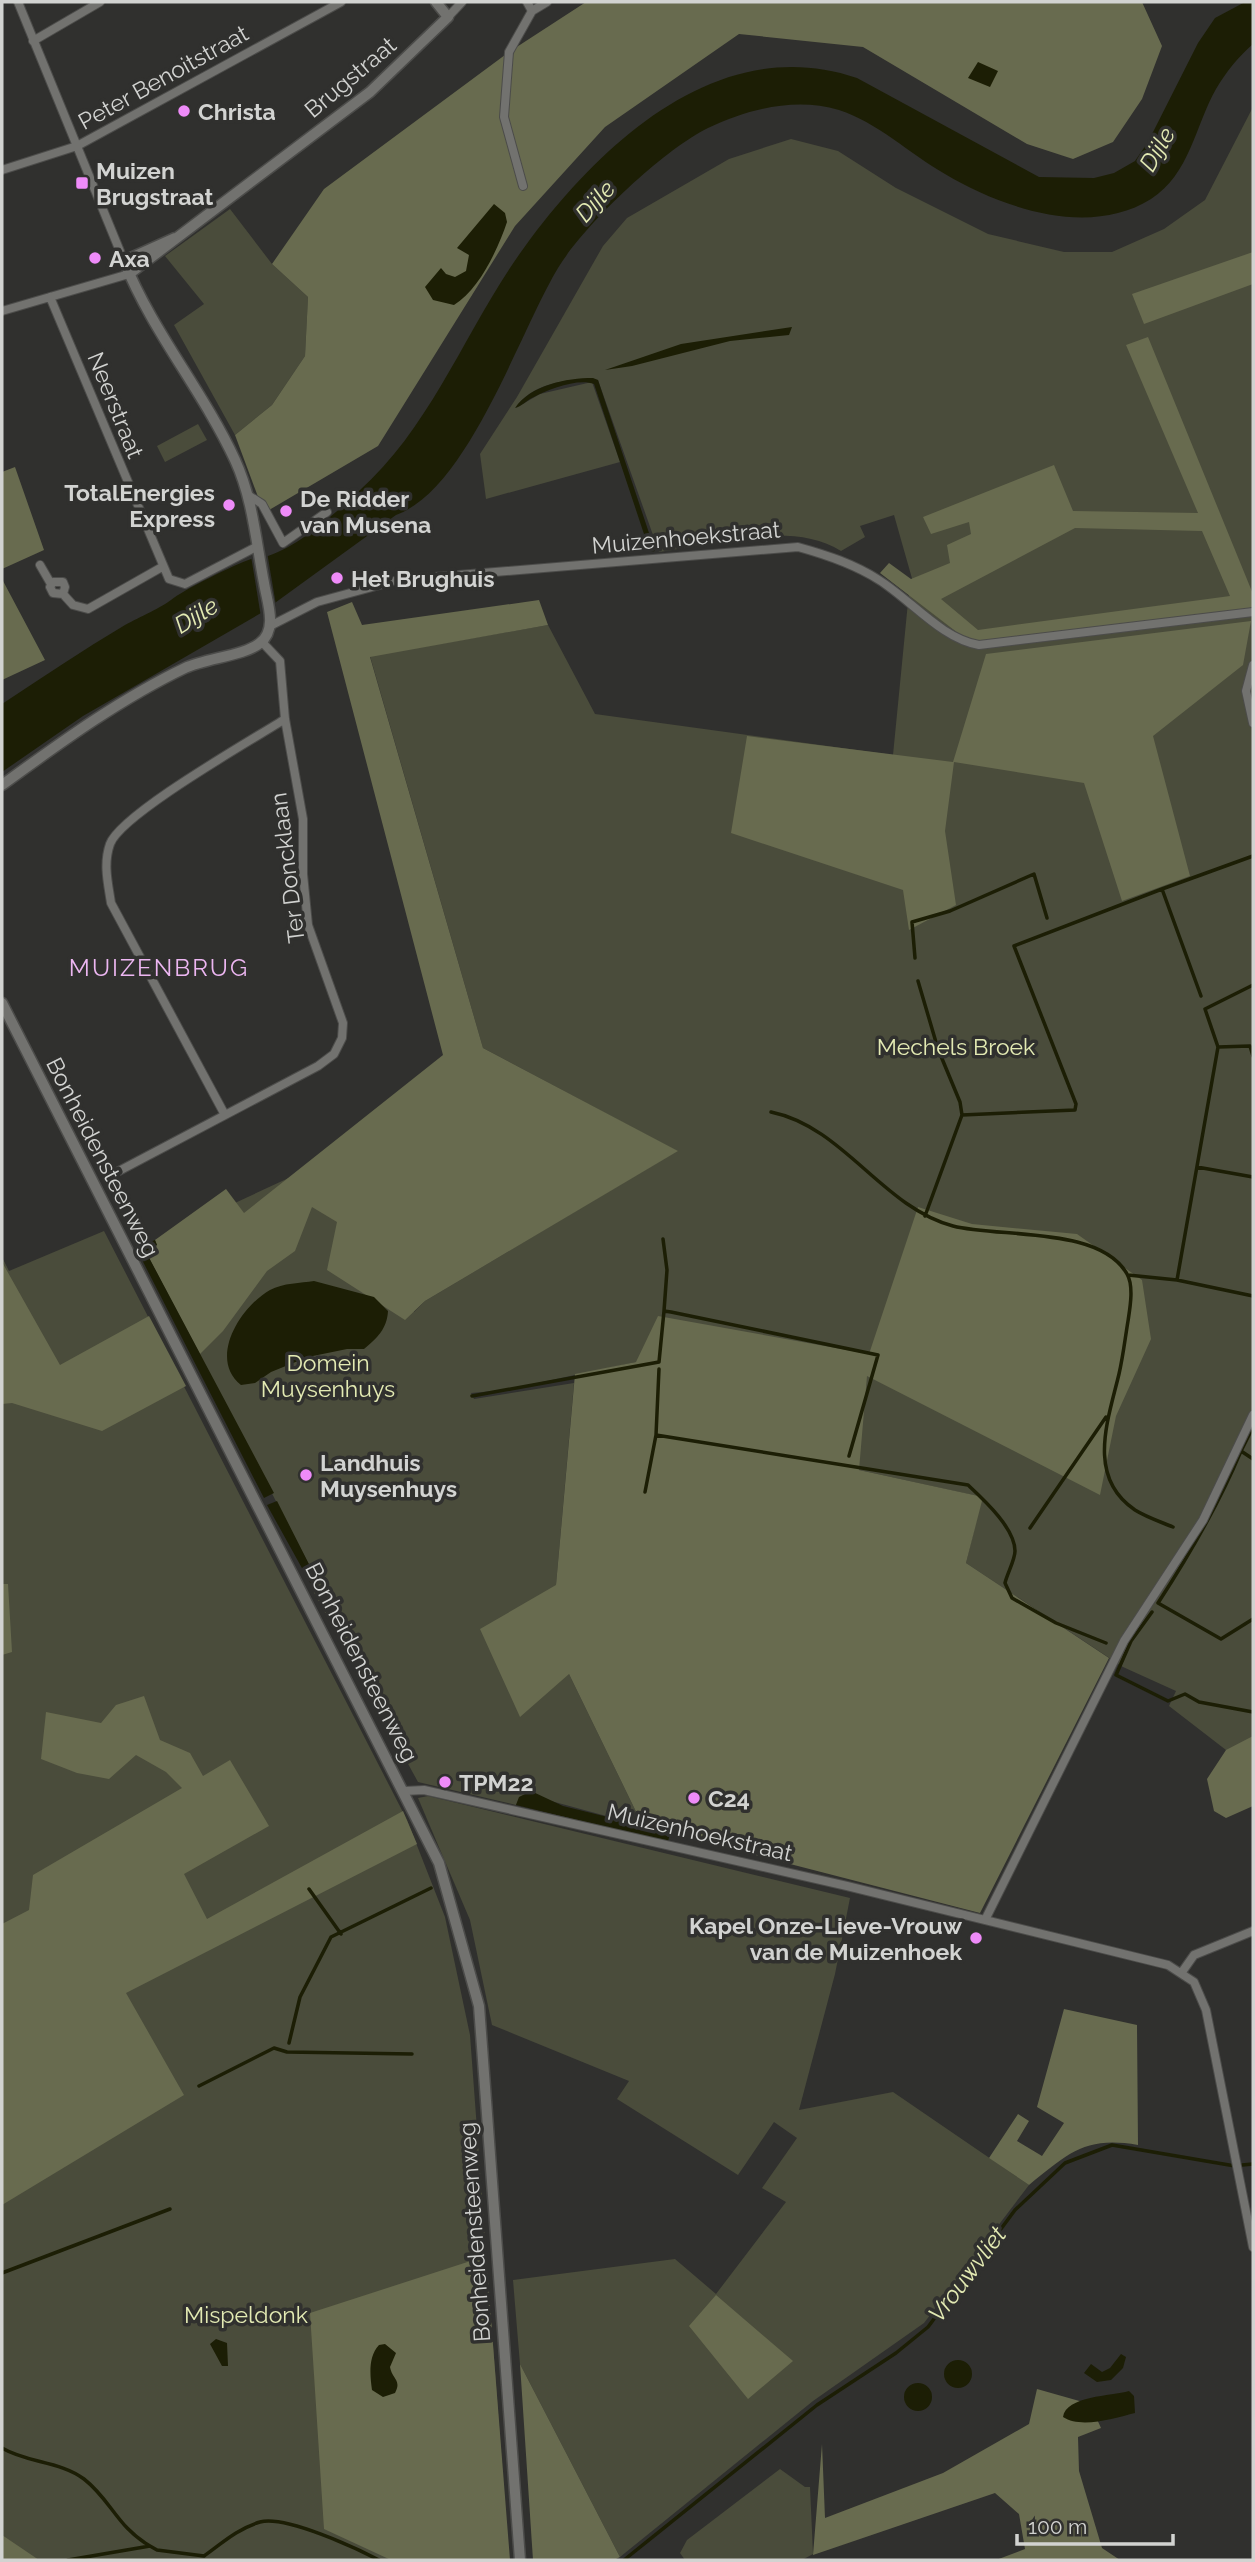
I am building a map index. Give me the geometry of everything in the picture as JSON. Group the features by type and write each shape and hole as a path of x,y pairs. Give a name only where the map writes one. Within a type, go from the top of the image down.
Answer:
{"street":[{"path":"2,785 92,721 184,668 262,642 270,620 248,495 230,449 129,274 18,2"},
{"path":"33,41 100,2"},
{"name":"Peter Benoitstraat","path":"2,170 77,146 341,2"},
{"path":"436,2 448,17 462,2"},
{"path":"527,2 532,11"},
{"path":"523,187 504,117 509,52 532,11 547,2"},
{"name":"Brugstraat","path":"129,274 370,92 448,17"},
{"name":"Brugstraat","path":"124,261 174,238"},
{"path":"2,312 129,274"},
{"name":"Neerstraat","path":"50,297 162,568"},
{"path":"248,495 261,504 283,542 327,512"},
{"name":"Muizenhoekstraat","path":"270,620 317,602 398,580 798,547 835,557 878,579 962,642 979,645 1253,612"},
{"path":"40,565 51,584 56,581 63,582 63,594 73,605 88,609 162,568 173,583 185,584 258,548"},
{"name":"Ter Doncklaan","path":"117,1172 318,1066 334,1054 342,1038 343,1023 338,1003 321,966 308,925 303,874 303,819 285,719 279,661 262,642"},
{"path":"1253,665 1246,691 1253,723"},
{"path":"225,1115 111,903 106,869 110,843 124,824 196,774 285,719"},
{"name":"Bonheidensteenweg","path":"2,1003 439,1863 478,2006 520,2560"},
{"path":"985,1920 1124,1641 1203,1520 1253,1415"},
{"name":"Muizenhoekstraat","path":"404,1791 434,1792 985,1920 1168,1965 1182,1972"},
{"path":"1253,1931 1194,1955 1182,1972 1194,1982 1206,2010 1239,2165 1253,2247"}],"green space":[{"name":"Mechels Broek","path":"1253,107 1253,1799 1226,1750 1169,1706 1176,1691 1123,1667 966,1563 982,1497 859,1470 636,1362 505,1390 471,1393 474,1399 574,1383 556,1585 569,1674 643,1826 551,1801 518,1801 516,1805 418,1782 312,1589 316,1578 146,1252 157,1245 155,1240 334,1157 414,1312 425,1301 677,1151 483,1048 370,656 548,625 595,714 893,755 909,592 915,589 894,515 860,526 865,537 841,551 821,542 776,536 727,540 659,552 598,380 552,384 531,393 516,408 540,394 592,382 620,462 486,499 480,454 517,397 603,246 627,218 729,159 791,139 838,151 896,188 988,234 1064,252 1112,252 1164,229 1205,200"},
{"path":"230,209 272,264 308,297 305,356 272,405 235,435 174,325 204,304 165,256"},
{"path":"198,424 207,440 165,462 157,446"},
{"name":"Mispeldonk","path":"104,1231 407,1820 445,1917 470,2035 509,2560 2,2560 2,1257 9,1271"},
{"path":"428,1796 850,1898 835,1974 799,2110 893,2092 1029,2185 924,2323 813,2401 620,2557 520,2364 513,2280 675,2259 716,2294 786,2202 762,2188 797,2138 774,2122 738,2175 617,2099 629,2081 492,2025 470,1920 418,1798"},
{"path":"780,2469 805,2487 810,2487 813,2554 802,2560 685,2560 680,2553 687,2540"}],"shaded area":[{"path":"586,2 1142,2 1162,46 1142,99 1113,142 1073,159 1027,144 863,47 739,34 605,127 515,226 378,446 264,513 235,435 272,405 305,356 308,297 272,264 324,189 509,52"},
{"path":"1253,252 1253,284 1144,324 1132,294"},
{"path":"1148,337 1253,594 1253,608 985,642 967,640 880,573 889,563 911,579 950,563 947,545 971,534 969,522 931,534 923,517 1054,465 1073,511 1198,513 1126,345","holes":["1075,528 1202,531 1230,596 978,630 941,599"]},
{"path":"15,467 44,550 2,569 2,472"},
{"path":"2,579 45,660 2,680"},
{"path":"539,600 548,625 370,657 483,1048 678,1151 425,1301 405,1320 327,1270 337,1222 312,1207 295,1251 267,1271 223,1331 200,1354 146,1252 157,1245 155,1240 226,1189 244,1213 443,1055 327,612 352,602 362,625"},
{"path":"1251,621 1243,665 1153,736 1190,876 1122,901 1084,783 954,762 945,831 956,905 909,930 903,890 731,833 747,736 953,762 986,654"},
{"path":"918,1207 972,1224 1077,1234 1142,1280 1151,1339 1116,1416 1100,1495 867,1376 859,1470 983,1497 966,1563 1109,1658 980,1913 643,1826 569,1674 520,1717 480,1629 556,1585 575,1374 636,1362 658,1316 869,1354"},
{"path":"2,1262 60,1365 149,1316 186,1386 102,1431 12,1403 2,1404"},
{"path":"2,1584 8,1584 12,1652 2,1655"},
{"path":"144,1696 160,1740 190,1753 203,1776 230,1760 269,1826 184,1874 207,1919 403,1811 417,1844 126,1993 184,2095 2,2205 2,1924 29,1910 33,1875 182,1788 166,1772 136,1755 109,1779 77,1773 41,1759 46,1712 101,1723 116,1705"},
{"path":"1253,1736 1253,1806 1226,1818 1214,1811 1207,1779 1226,1750"},
{"path":"1064,2009 1137,2025 1138,2145 1091,2145 1067,2156 1029,2185 989,2158 1018,2114 1029,2121 1017,2141 1042,2156 1064,2123 1037,2107"},
{"path":"486,2256 510,2560 391,2560 324,2529 310,2313"},
{"path":"716,2295 793,2361 748,2399 689,2326"},
{"path":"520,2364 620,2557 614,2560 533,2560"},
{"path":"1037,2389 1090,2404 1101,2428 1078,2437 1079,2471 1102,2548 1120,2560 996,2560 1025,2549 1019,2514 995,2493 813,2555 822,2444 825,2518 943,2473 1029,2424"},
{"path":"2,2535 39,2560 2,2560"}],"water":[{"name":"Dijle","path":"1245,2 1253,2 1253,44 1242,54 1216,89 1175,176 1151,199 1127,211 1074,217 1019,207 993,198 945,174 867,122 822,106 789,105 739,115 690,139 669,153 626,190 570,251 543,296 469,443 446,475 422,500 396,515 261,613 83,716 2,772 2,704 109,634 186,590 253,558 268,556 293,544 359,491 408,436 505,276 556,207 590,169 628,135 668,106 712,83 758,70 807,67 857,78 1039,177 1094,178 1114,173 1135,161 1148,142 1198,43 1215,18"},
{"path":"978,62 998,71 990,87 968,78"},
{"path":"494,204 505,213 507,222 493,256 479,279 472,290 454,305 433,300 425,287 441,268 446,274 455,277 466,271 469,255 457,248"},
{"path":"792,327 789,335 730,341 632,366 605,370 681,344"},
{"path":"593,378 598,380 655,551 650,552 594,384 580,382 564,385 531,398 515,408 530,394 550,384"},
{"path":"155,1240 157,1245 146,1252 274,1493 264,1498 136,1248"},
{"path":"314,1281 374,1297 388,1311 386,1323 380,1333 364,1349 347,1349 308,1357 271,1372 255,1383 241,1385 227,1362 228,1348 232,1334 248,1308 270,1290"},
{"path":"277,1501 316,1578 313,1588 267,1505"},
{"path":"531,1791 563,1806 648,1827 669,1837 668,1842 516,1805 519,1797"},
{"path":"216,2339 227,2343 228,2366 222,2366 210,2344"},
{"path":"385,2344 396,2353 390,2367 397,2385 395,2393 383,2397 372,2390 371,2366 375,2350 379,2345"},
{"path":"1121,2354 1126,2357 1123,2368 1111,2380 1097,2382 1084,2373 1091,2364 1102,2372 1110,2368"},
{"path":"958,2360 968,2364 972,2374 968,2384 958,2388 948,2384 944,2374 948,2364"},
{"path":"918,2383 928,2387 932,2397 928,2407 918,2411 908,2407 904,2397 908,2387"},
{"path":"1129,2391 1134,2396 1135,2413 1088,2422 1063,2417 1066,2410 1080,2401"}],"pier":[{"path":"267,552 276,605 261,617 251,556"}],"waterway":[{"path":"1201,996 1162,889 1253,856"},
{"path":"915,958 912,922 950,911 1034,874 1047,918"},
{"path":"925,1216 962,1115 1075,1110 1076,1104 1014,946 1162,889"},
{"path":"918,981 938,1049 960,1102 962,1115"},
{"path":"1128,1275 1177,1280 1218,1047 1205,1009 1253,985"},
{"path":"1218,1047 1250,1046 1253,1056"},
{"path":"771,1112 797,1120 820,1133 883,1186 928,1216 953,1226 973,1230 1048,1236 1072,1241 1095,1248 1114,1259 1127,1274 1131,1297 1122,1361 1106,1429 1106,1465 1110,1481 1120,1497 1139,1513 1173,1527"},
{"path":"1197,1167 1253,1177"},
{"path":"663,1239 667,1270 664,1311"},
{"path":"1177,1280 1253,1296"},
{"path":"472,1396 659,1362 664,1311 671,1312 878,1355 849,1456"},
{"path":"656,1435 659,1369"},
{"path":"1030,1528 1106,1417"},
{"path":"1253,1427 1241,1451 1253,1459"},
{"path":"645,1492 656,1435 968,1485 997,1515 1014,1542 1015,1555 1005,1583 1012,1598 1056,1623 1106,1643"},
{"path":"1241,1451 1203,1529 1158,1603 1221,1639 1253,1619"},
{"path":"1152,1612 1131,1641 1116,1675 1168,1701 1185,1694 1199,1702 1253,1712"},
{"path":"289,2043 300,1997 331,1937 431,1888"},
{"path":"309,1889 341,1934"},
{"path":"199,2086 274,2048 287,2052 412,2054"},
{"name":"Vrouwvliet","path":"624,2560 817,2405 896,2353 928,2327 1015,2210 1065,2163 1112,2145 1235,2166"},
{"name":"Vrouwvliet","path":"1242,2165 1253,2164"},
{"path":"2,2273 170,2209"},
{"path":"2,2448 75,2473 93,2487 139,2539 150,2546"},
{"name":"Vrouwvliet","path":"68,2560 150,2546 157,2550 204,2556 245,2528 271,2521 320,2534 379,2560"}],"place":[{"name":"Christa","path":"184,111"},
{"name":"Muizen Brugstraat","path":"82,183"},
{"name":"Axa","path":"95,258"},
{"name":"TotalEnergies Express","path":"229,505"},
{"name":"De Ridder van Musena","path":"286,511"},
{"name":"Het Brughuis","path":"337,578"},
{"name":"Landhuis Muysenhuys","path":"306,1475"},
{"name":"TPM22","path":"445,1782"},
{"name":"C24","path":"694,1798"},
{"name":"Kapel Onze-Lieve-Vrouw van de Muizenhoek","path":"976,1938"}],"district":[{"name":"MUIZENBRUG","path":"159,967"}],"park label":[{"name":"Domein Muysenhuys","path":"328,1375"}]}
